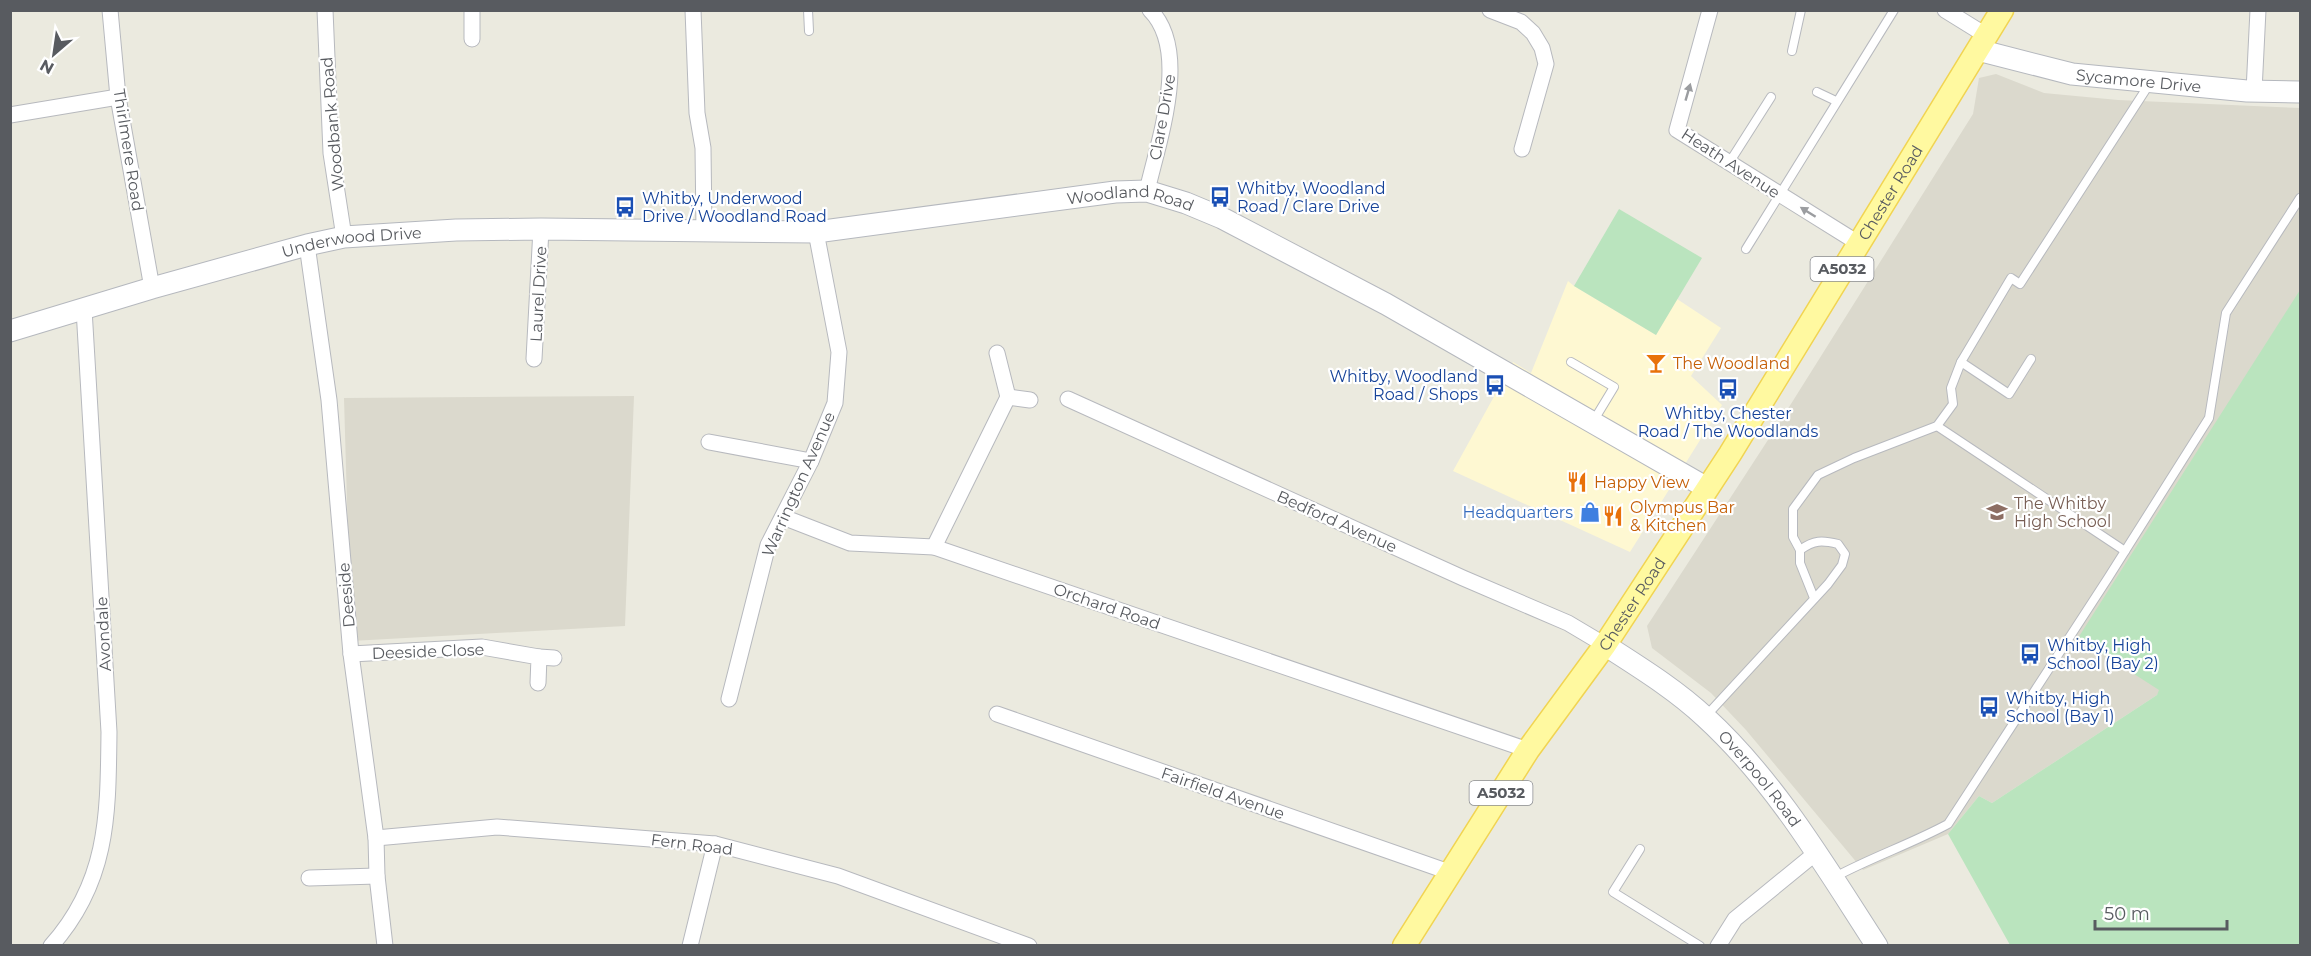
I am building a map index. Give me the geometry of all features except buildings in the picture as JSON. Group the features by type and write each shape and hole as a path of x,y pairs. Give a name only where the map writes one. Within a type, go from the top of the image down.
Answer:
{"main road":[{"name":"Chester Road","path":"1404,945 1528,750 1605,645 1730,454 2002,10"}],"street":[{"name":"Thirlmere Road","path":"110,10 118,97 152,288"},
{"name":"Woodbank Road","path":"325,10 331,153 344,237"},
{"path":"472,10 472,39"},
{"path":"693,10 697,112 703,148 704,230"},
{"name":"Clare Drive","path":"1148,191 1172,71 1166,36 1150,10"},
{"path":"1490,10 1521,22 1533,33 1542,48 1546,64 1522,149"},
{"name":"Heath Avenue","path":"1710,10 1677,130 1858,243"},
{"path":"1945,10 1982,43"},
{"path":"2254,91 2258,10"},
{"name":"Sycamore Drive","path":"1982,43 2072,74 2254,91 2301,92"},
{"path":"10,115 118,97"},
{"name":"Woodland Road","path":"704,230 816,232 1114,192 1148,191 1222,218 1386,304 1707,488"},
{"name":"Underwood Drive","path":"10,331 152,288 344,237 456,230 704,230"},
{"name":"Laurel Drive","path":"534,359 541,230"},
{"name":"Warrington Avenue","path":"729,699 765,554 810,461 835,402 839,352 816,232"},
{"name":"Deeside","path":"307,245 329,400 351,654 375,838 376,876 385,945"},
{"name":"Avondale","path":"51,945 67,927 90,885 103,843 108,792 109,732 84,309"},
{"path":"934,547 1008,397 997,353"},
{"path":"1008,397 1030,400"},
{"name":"Bedford Avenue","path":"1068,399 1463,578 1568,623 1605,645"},
{"path":"709,442 810,461"},
{"name":"Orchard Road","path":"783,517 850,543 934,547 1528,750"},
{"name":"Overpool Road","path":"1605,645 1654,677 1705,717 1754,767 1817,852 1877,945"},
{"name":"Deeside Close","path":"351,654 482,647 547,658 538,683"},
{"name":"Fairfield Avenue","path":"997,714 1449,872"},
{"name":"Fern Road","path":"375,838 497,826 715,844 838,876 1029,945"},
{"path":"690,945 715,844"},
{"path":"1718,945 1735,919 1817,852"},
{"path":"309,878 376,876"}],"lane":[{"path":"808,10 809,31"},
{"path":"1792,51 1801,10"},
{"path":"1746,249 1894,10"},
{"path":"1814,598 1800,562 1800,550 1793,537 1793,509 1818,475 1854,458 1936,426 1953,404 1951,388 1961,362 2011,278 2020,284 2151,82"},
{"path":"1817,92 1836,101"},
{"path":"1730,163 1771,97"},
{"path":"1833,878 1870,858 1918,840 1948,824 2209,418 2226,313 2301,198"},
{"path":"1961,362 2009,394 2031,358"},
{"path":"1571,362 1614,387 1593,421"},
{"path":"1936,426 2125,551"},
{"path":"1705,717 1842,566 1845,554 1838,544 1821,540 1800,550"},
{"path":"1640,849 1612,892 1700,945"}],"shaded area":[{"name":"The Whitby High School","path":"1996,74 2044,93 2118,100 2300,108 2300,468 2157,695 1992,803 1979,796 1948,834 1863,870 1746,730 1711,693 1652,648 1647,626 1779,423 1973,114 1979,78"},
{"path":"1568,281 1656,335 1677,299 1721,328 1691,376 1722,405 1630,552 1453,471 1513,362 1531,373"},
{"path":"634,396 625,626 351,641 344,398"}],"green space":[{"path":"1619,209 1702,258 1656,335 1574,286"},
{"path":"2300,290 2300,945 2010,945 1948,834 1979,796 1992,803 2157,695 2159,690 2078,638"}],"place":[{"name":"Whitby, Woodland Road / Clare Drive","path":"1220,197"},
{"name":"Whitby, Underwood Drive / Woodland Road","path":"625,207"},
{"name":"The Woodland","path":"1656,363"},
{"name":"Whitby, Woodland Road / Shops","path":"1495,385"},
{"name":"Whitby, Chester Road / The Woodlands","path":"1728,389"},
{"name":"Happy View","path":"1577,482"},
{"name":"Headquarters","path":"1590,512"},
{"name":"The Whitby High School","path":"1997,512"},
{"name":"Olympus Bar & Kitchen","path":"1613,516"},
{"name":"Whitby, High School (Bay 2)","path":"2030,654"},
{"name":"Whitby, High School (Bay 1)","path":"1989,707"}]}
